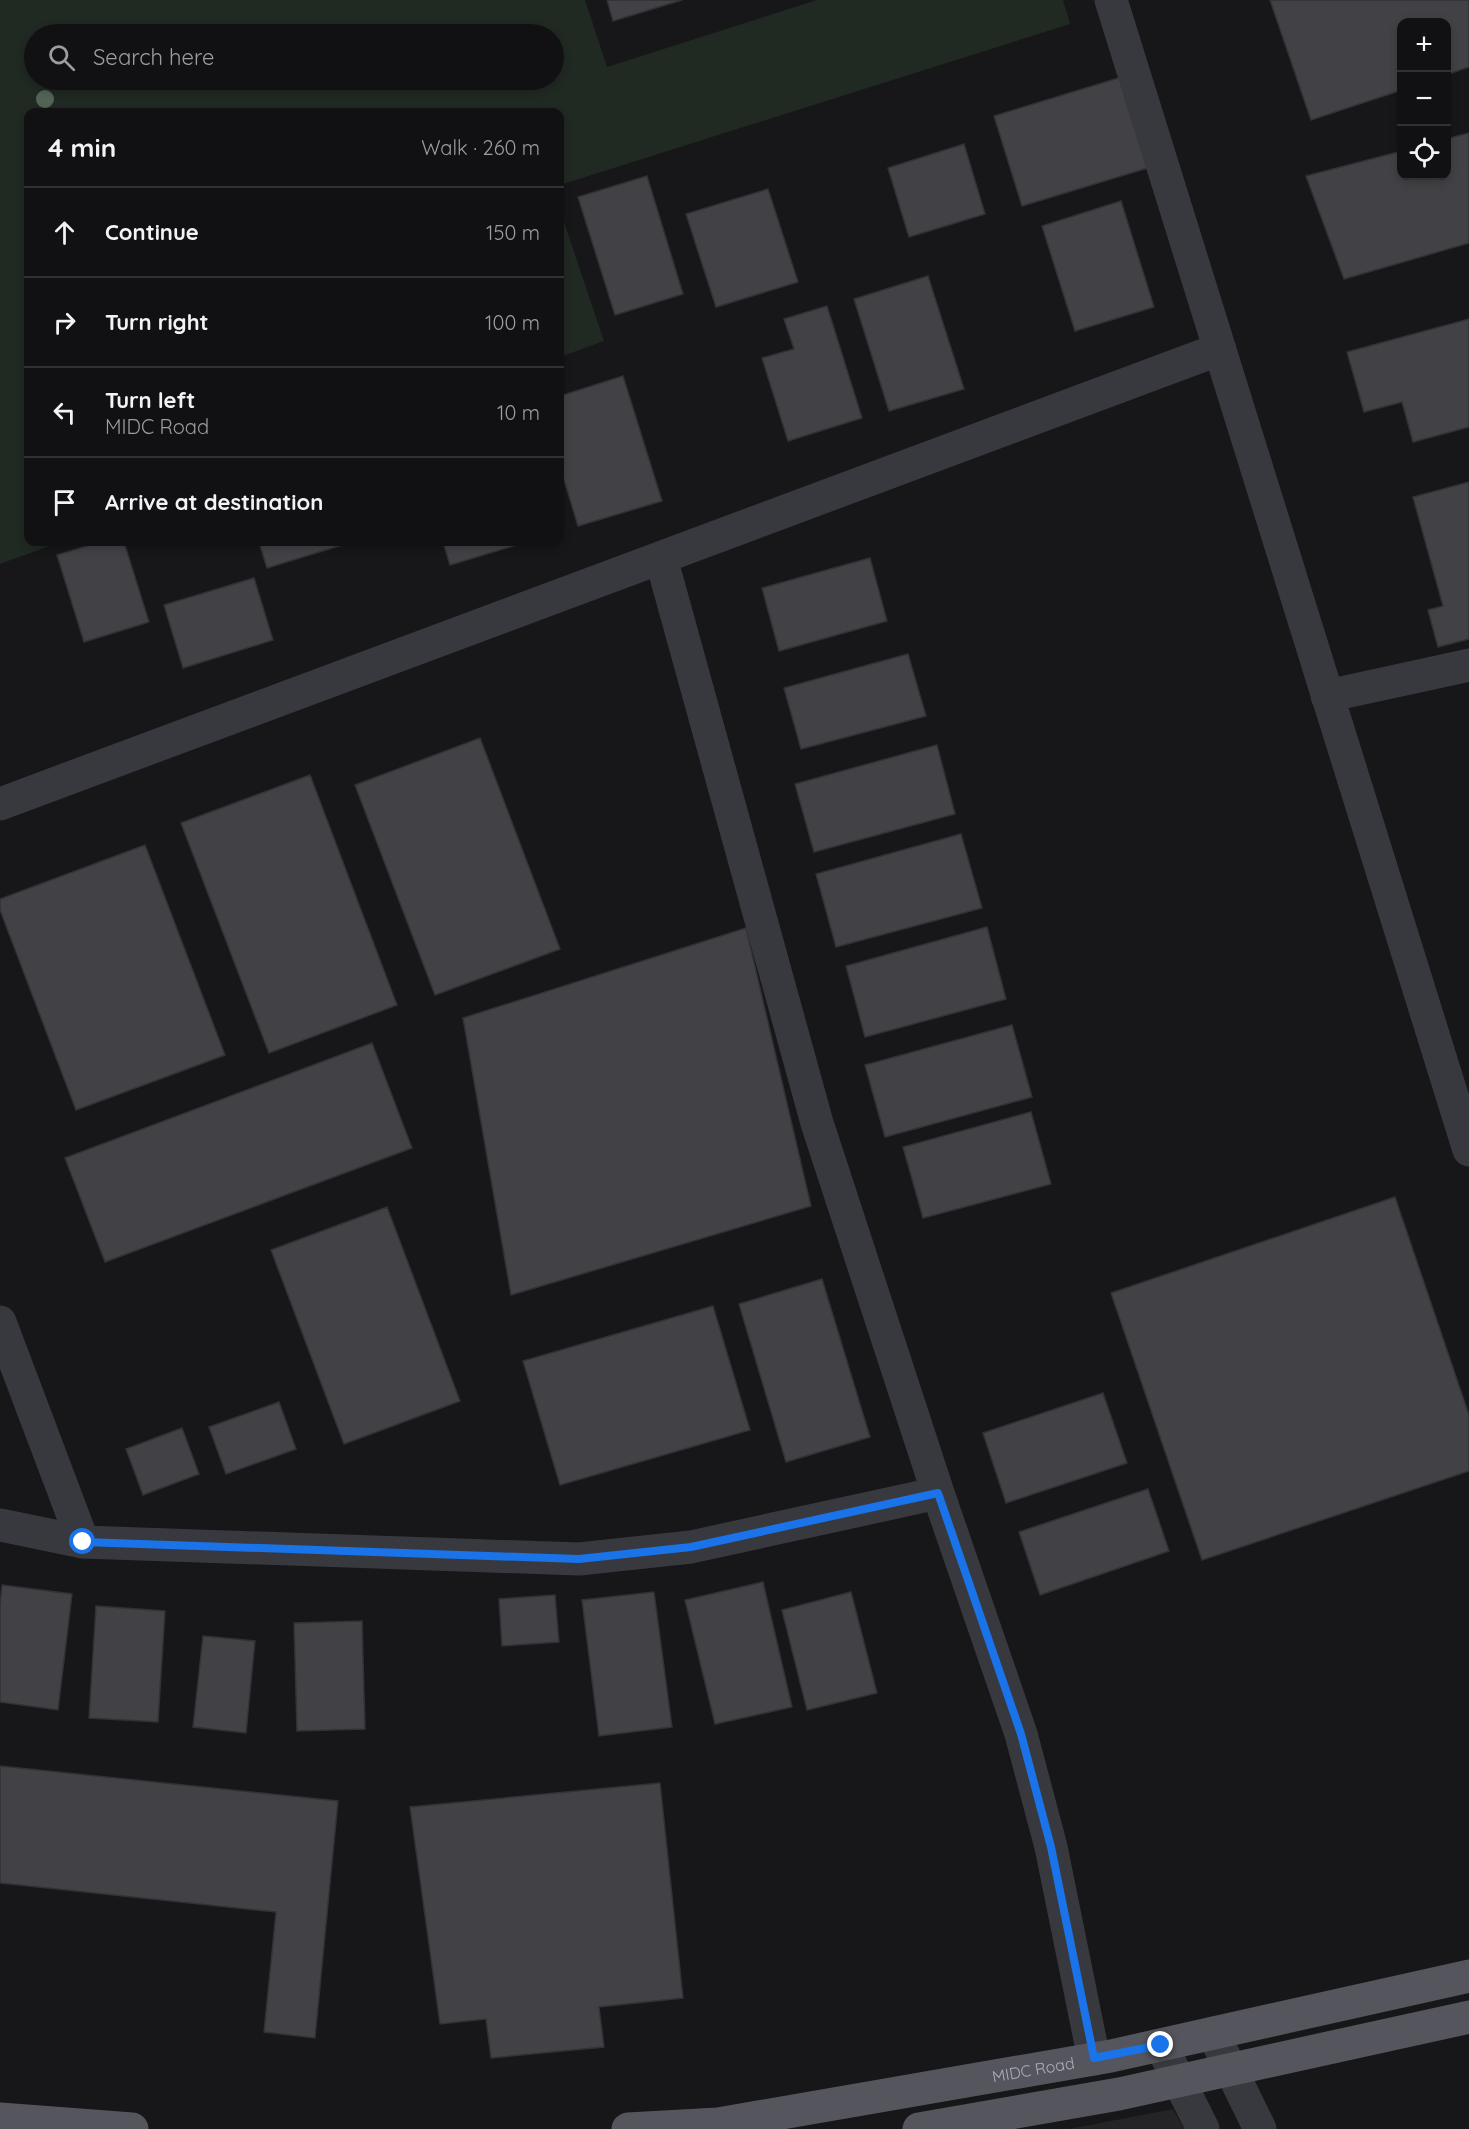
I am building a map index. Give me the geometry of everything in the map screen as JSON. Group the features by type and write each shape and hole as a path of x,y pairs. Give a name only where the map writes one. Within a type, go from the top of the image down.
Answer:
{"main road":[{"name":"MIDC Road","path":"628,2129 718,2124 1094,2058 1469,1976"},
{"path":"919,2129 1119,2094 1469,2017"},
{"path":"0,2119 132,2129"}],"street":[{"path":"1112,0 1469,1150"},
{"path":"0,804 1220,349"},
{"path":"661,558 817,1123 938,1493 1024,1745 1051,1847 1094,2058"},
{"path":"1328,696 1469,665"},
{"path":"0,1322 83,1542"},
{"path":"0,1525 83,1542 579,1559 691,1547 938,1493"},
{"path":"1213,2033 1260,2129"},
{"path":"1161,2045 1203,2129"}],"shaded area":[{"path":"0,0 585,0 607,67 817,0 1063,0 1070,24 564,184 564,108 24,108 24,546 49,546 0,564"},
{"path":"564,222 604,341 564,356"},
{"path":"1173,2109 1184,2129 1069,2129"}],"building":[{"path":"607,0 682,0 613,21"},
{"path":"1270,0 1469,0 1469,67 1451,73 1451,18 1397,18 1397,92 1311,120"},
{"path":"1122,77 1151,167 1022,206 994,116"},
{"path":"1469,133 1469,243 1344,279 1306,176 1397,152 1397,180 1451,180 1451,138"},
{"path":"964,144 985,214 909,237 888,168"},
{"path":"647,176 683,294 615,315 578,197"},
{"path":"768,189 798,282 716,307 686,214"},
{"path":"1121,201 1154,307 1075,331 1042,226"},
{"path":"928,276 964,389 889,411 854,299"},
{"path":"827,306 862,418 788,441 762,358 794,349 784,319"},
{"path":"1469,319 1469,427 1413,442 1402,402 1364,412 1347,352"},
{"path":"623,376 662,501 578,526 564,480 564,395"},
{"path":"1469,482 1469,639 1438,647 1428,610 1443,606 1413,497"},
{"path":"87,546 125,546 149,622 84,642 57,555"},
{"path":"260,546 339,546 267,568"},
{"path":"444,546 514,546 450,565"},
{"path":"870,558 887,621 779,651 762,588"},
{"path":"254,578 273,640 183,668 164,605"},
{"path":"908,654 926,716 801,749 784,688"},
{"path":"480,738 560,949 435,995 355,785"},
{"path":"937,745 955,814 814,852 795,784"},
{"path":"310,775 397,1005 269,1053 181,823"},
{"path":"961,834 982,908 836,947 816,874"},
{"path":"145,845 225,1055 76,1110 0,910 0,899"},
{"path":"987,927 1006,999 865,1037 846,966"},
{"path":"746,928 811,1206 511,1295 463,1018"},
{"path":"1012,1025 1032,1097 885,1137 865,1065"},
{"path":"372,1043 412,1148 105,1262 65,1158"},
{"path":"1031,1112 1051,1184 923,1218 903,1147"},
{"path":"1395,1197 1469,1415 1469,1471 1202,1560 1111,1293"},
{"path":"387,1207 460,1401 344,1444 271,1250"},
{"path":"822,1279 870,1437 786,1462 739,1304"},
{"path":"713,1306 750,1430 560,1485 523,1361"},
{"path":"1103,1393 1127,1463 1006,1503 983,1433"},
{"path":"279,1402 296,1449 226,1474 209,1427"},
{"path":"182,1428 199,1474 143,1495 126,1449"},
{"path":"1148,1489 1169,1551 1040,1595 1019,1532"},
{"path":"763,1582 792,1707 715,1724 685,1600"},
{"path":"2,1585 72,1594 58,1710 0,1702"},
{"path":"654,1592 672,1727 599,1736 582,1600"},
{"path":"851,1592 877,1693 807,1710 782,1610"},
{"path":"555,1595 559,1642 502,1646 499,1599"},
{"path":"96,1606 165,1611 158,1722 89,1718"},
{"path":"362,1621 365,1729 297,1731 294,1623"},
{"path":"203,1636 255,1641 246,1733 193,1727"},
{"path":"0,1766 338,1801 315,2038 264,2032 276,1912 0,1883"},
{"path":"660,1783 683,1998 599,2007 604,2047 491,2058 486,2019 440,2024 410,1807"}],"route":[{"path":"83,1542 579,1559 691,1547 938,1493 1021,1734 1051,1847 1094,2058 1161,2045"}]}
